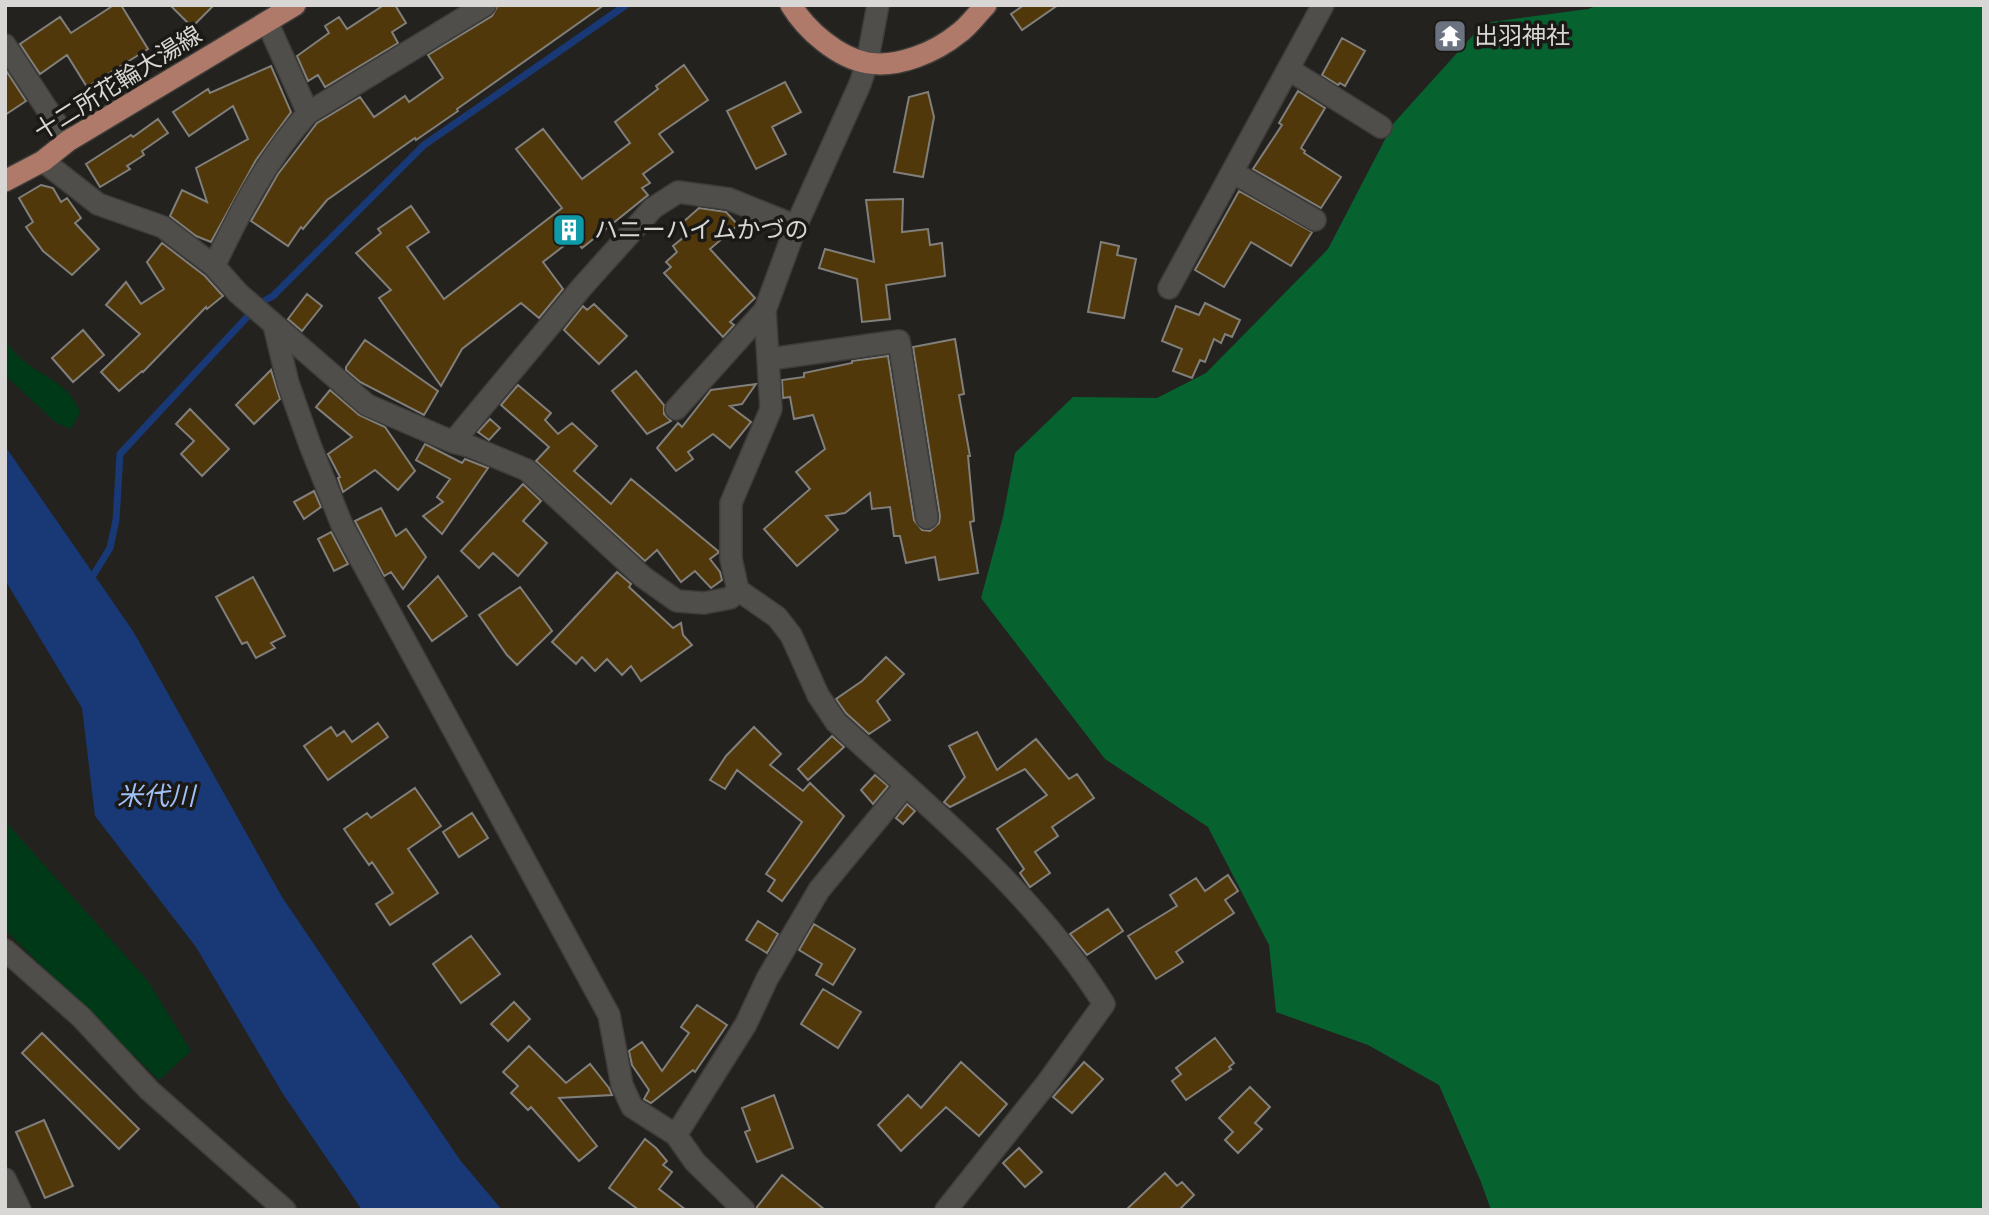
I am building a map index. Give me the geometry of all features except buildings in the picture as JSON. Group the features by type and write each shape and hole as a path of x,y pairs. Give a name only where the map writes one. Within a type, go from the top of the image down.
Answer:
{"main road":[{"path":"790,5 817,37 867,63 892,63 927,52 959,33 985,5"},
{"name":"十二所花輪大湯線","path":"5,181 43,161 68,141 292,6"}],"street":[{"path":"214,266 250,192 293,129 308,113 485,5"},
{"path":"676,409 765,310 796,226 860,84 867,63 878,5"},
{"path":"1169,288 1323,5"},
{"path":"267,22 308,113"},
{"path":"5,45 68,141"},
{"path":"1288,69 1381,127"},
{"path":"43,161 98,204 163,227 214,266 238,293 367,405 527,470 643,577 677,601 704,603 730,598 738,590"},
{"path":"1232,172 1315,220"},
{"path":"453,442 653,208 678,192 729,198 796,226"},
{"path":"765,310 771,409 731,503 731,559 738,590 777,617 791,635 818,695 836,722 1003,876 1086,975 1104,1004 1047,1083 946,1210"},
{"path":"275,325 288,383 342,525 610,1015 621,1085 632,1107 676,1135 695,1162 744,1210"},
{"path":"770,359 899,341 927,518"},
{"path":"676,1135 746,1024 767,979 819,890 905,786"},
{"path":"5,950 81,1017 149,1090 285,1210"},
{"path":"5,1179 20,1210"}],"green space":[{"path":"1599,5 1984,5 1984,1210 1491,1210 1439,1085 1368,1045 1276,1012 1269,945 1208,827 1105,759 981,598 1003,517 1015,453 1073,397 1157,398 1206,373 1328,249 1393,124 1484,23 1588,9"},
{"path":"5,341 21,359 64,388 76,403 80,413 71,429 55,422 5,375"},
{"path":"5,821 148,981 191,1051 159,1080 5,930"}],"water":[{"name":"米代川","path":"5,446 133,631 282,897 460,1160 502,1210 362,1210 283,1094 196,947 95,816 82,708 5,580"}],"waterway":[{"path":"89,582 110,548 116,520 120,454 260,303 273,296 424,145 626,5"}],"place":[{"name":"出羽神社","path":"1450,36"},
{"name":"ハニーハイムかづの","path":"569,230"}]}
